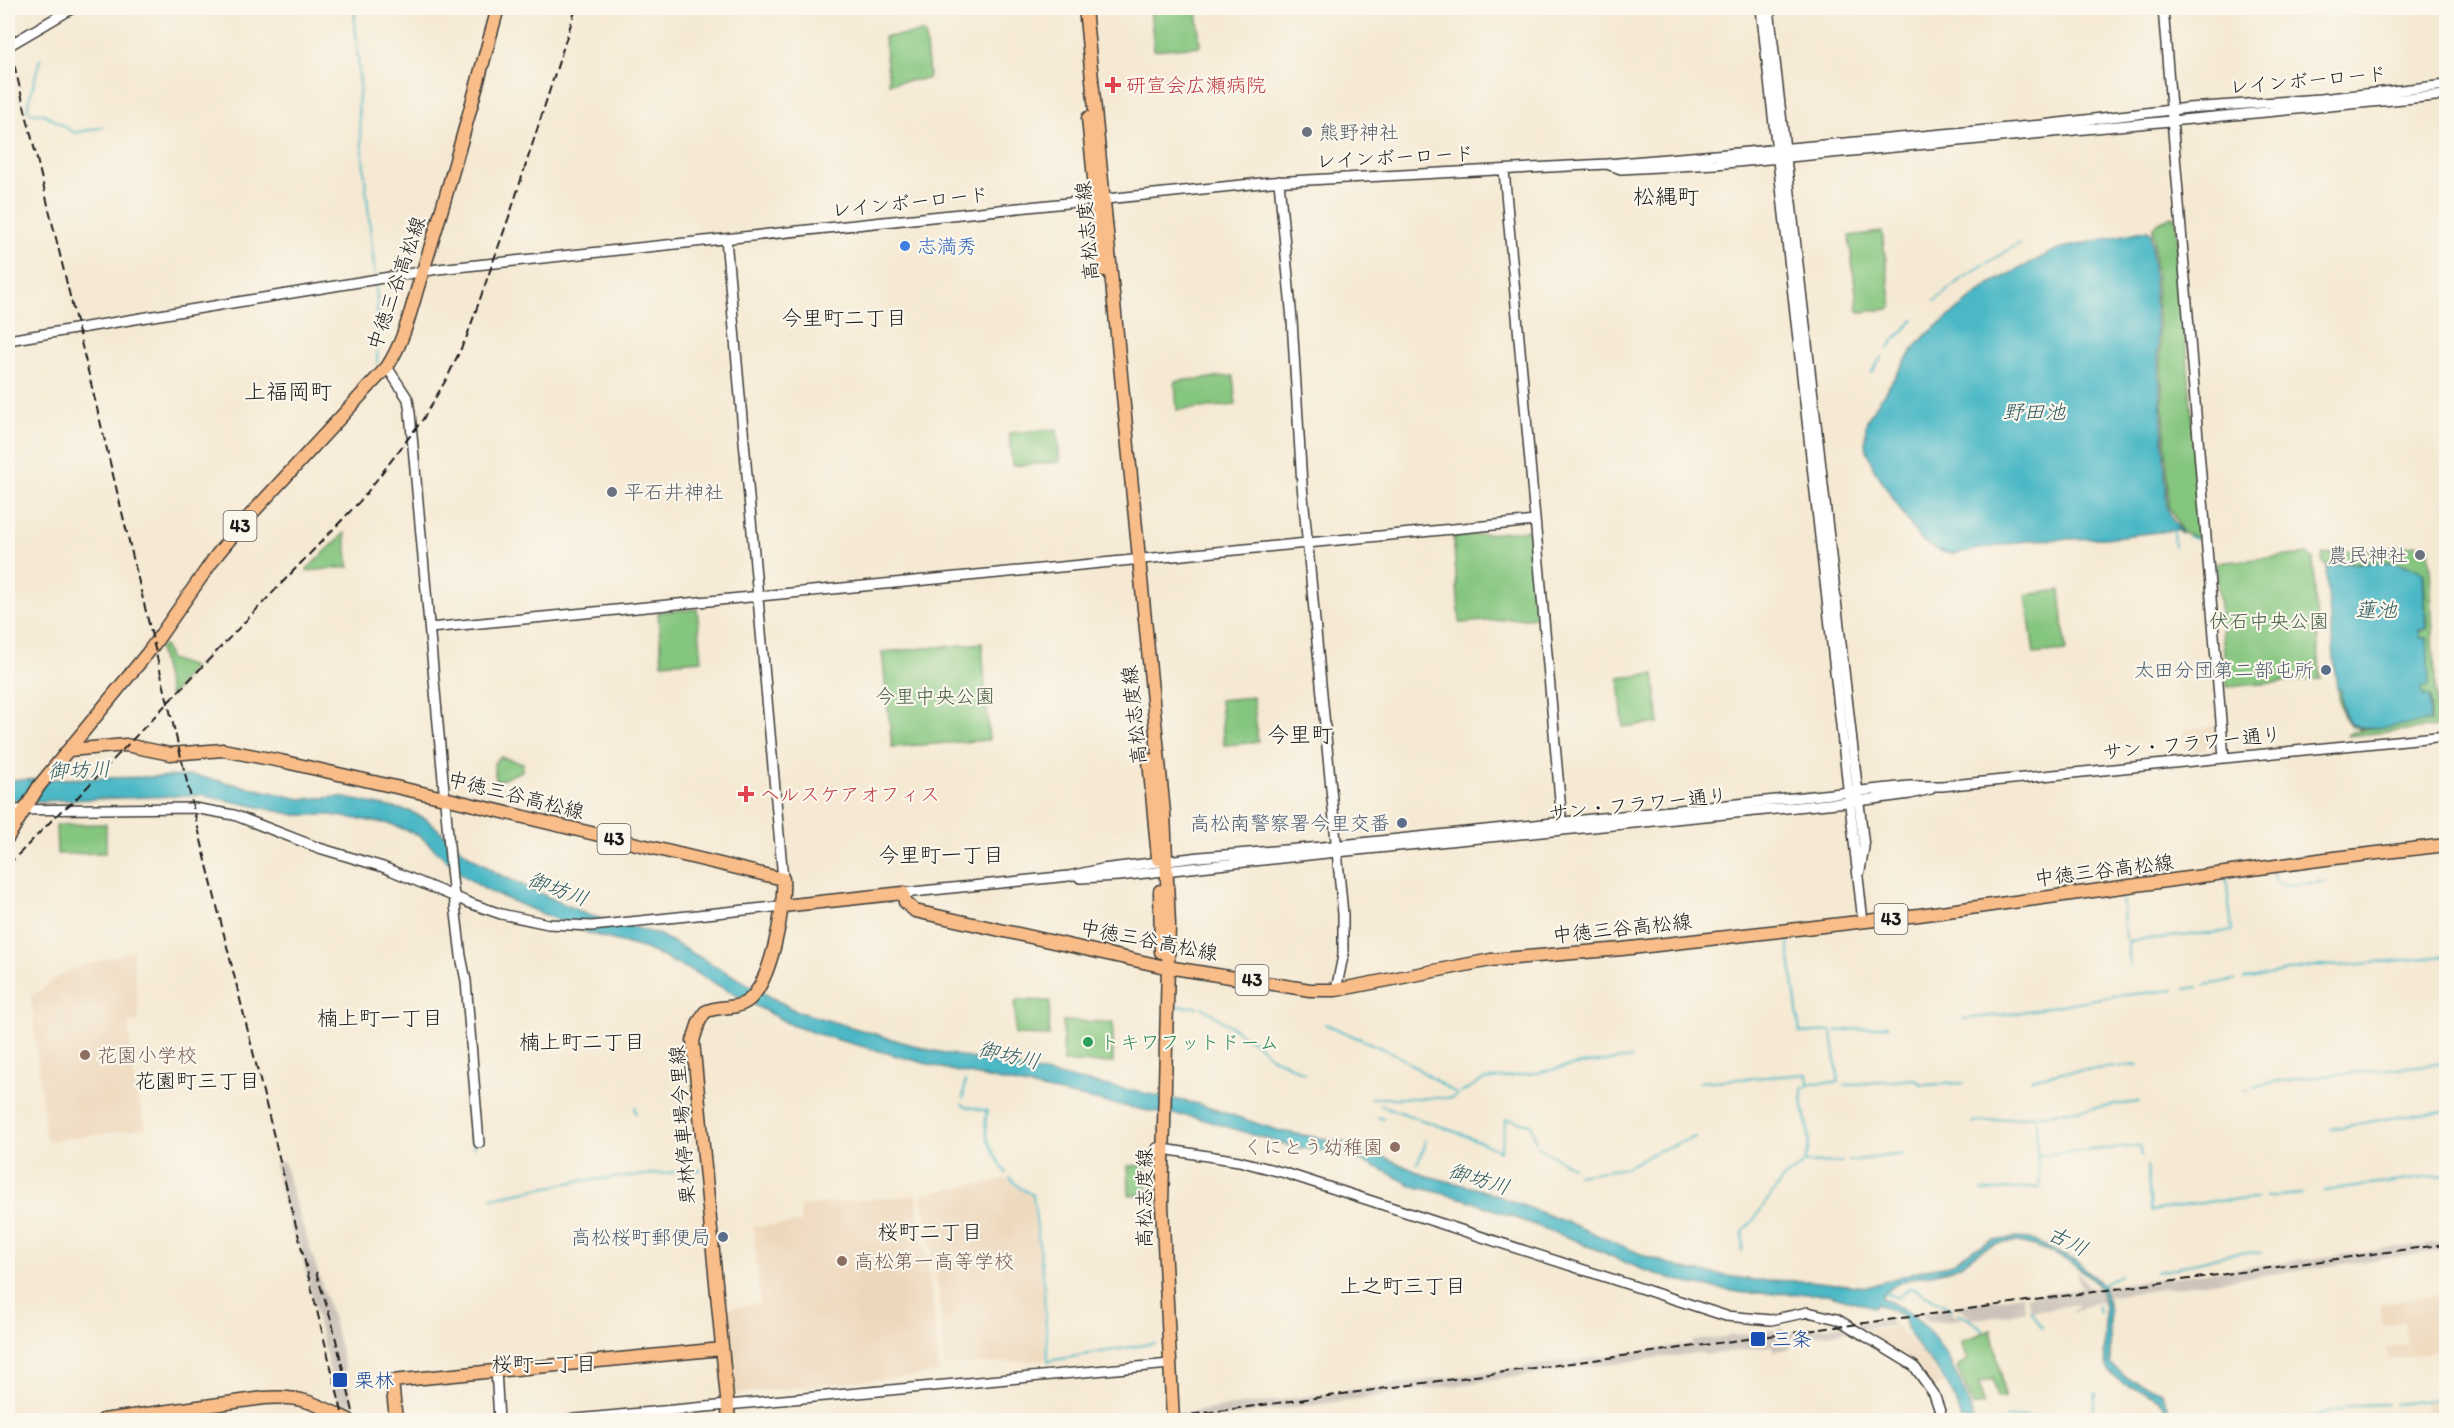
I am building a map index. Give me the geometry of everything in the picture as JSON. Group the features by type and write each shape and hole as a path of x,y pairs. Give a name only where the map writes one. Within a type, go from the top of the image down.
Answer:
{"main road":[{"name":"中徳三谷高松線","path":"8,837 45,779 150,650 216,556 243,523 387,367 399,347 447,194 498,8"},
{"name":"高松志度線","path":"1077,8 1099,200 1134,559 1164,813 1162,866 1165,967 1160,1149 1166,1364 1165,1420"},
{"name":"高松志度線","path":"1085,8 1099,200"},
{"name":"中徳三谷高松線","path":"69,750 126,745 170,754 223,750 445,798 783,879"},
{"name":"中徳三谷高松線","path":"903,893 905,902 915,911 1076,945 1165,967 1311,990 1336,990 1491,960 1614,950 1863,922 2326,859 2446,845"},
{"path":"783,879 783,906 903,893"},
{"name":"栗林停車場今里線","path":"723,1349 693,1041 705,1012 732,1007 747,1001 758,990 773,951 783,906"},
{"path":"396,1420 392,1381 723,1349 729,1420"},
{"name":"高松志度線","path":"1166,1364 1173,1420"},
{"path":"103,1420 264,1398 288,1397 310,1401 349,1420"}],"street":[{"path":"8,46 73,8"},
{"path":"1761,8 1781,153 1853,797 1864,847 1858,876 1863,922"},
{"path":"1769,8 1781,153"},
{"path":"2163,8 2224,758"},
{"name":"レインボーロード","path":"8,340 423,271 1279,181 1607,164 1621,169 1716,164 1781,153 2172,110 2321,99 2446,85"},
{"name":"レインボーロード","path":"1781,153 2173,122 2446,95"},
{"path":"1504,170 1560,826"},
{"path":"1279,181 1308,542 1344,937 1342,968 1336,990"},
{"path":"726,239 783,879"},
{"path":"387,367 408,399 410,413 451,865 466,981 479,1143"},
{"path":"430,628 1535,521"},
{"name":"サン・フラワー通り","path":"1336,848 1853,797 1910,794 1942,786 2446,736"},
{"path":"8,810 26,807 194,808 221,812 319,848 383,867 501,914 548,924 568,926 621,923 783,906"},
{"name":"サン・フラワー通り","path":"1336,848 1417,844 1560,826"},
{"path":"903,893 1069,876 1102,869 1162,866 1336,848"},
{"path":"1160,1149 1239,1161 1284,1173 1726,1316 1771,1320 1808,1312 1830,1317 1860,1332 1914,1366 1934,1394 1942,1420"},
{"path":"565,1420 1166,1364"},
{"path":"496,1370 499,1420"}],"shaded area":[{"path":"2215,726 2216,745 2212,750 2185,752 2183,730"},
{"name":"花園小学校","path":"133,951 139,1022 128,1023 135,1088 146,1126 49,1141 46,1139 31,997 58,977 74,969"},
{"path":"284,1161 292,1193 333,1319 357,1420 342,1420 297,1236 293,1237 274,1164"},
{"path":"1008,1179 1019,1189 1032,1196 1042,1276 1046,1360 945,1366 939,1295 922,1194"},
{"name":"高松第一高等学校","path":"916,1195 932,1295 939,1373 733,1394 724,1308 760,1304 753,1227 801,1223 800,1206"},
{"path":"2446,1241 2446,1250 2108,1297 2105,1286"},
{"path":"2075,1272 2081,1275 2089,1287 2097,1288 2101,1293 2103,1303 2095,1302 2071,1314 2079,1304 2032,1311 2026,1296 2083,1288"},
{"path":"2446,1294 2446,1349 2389,1360 2387,1348 2408,1343 2404,1321 2383,1325 2380,1304"},
{"path":"2022,1295 2026,1311 1977,1319 1966,1313 1975,1319 1970,1319 1964,1311 1955,1306"},
{"path":"1946,1308 1962,1319 1927,1323 1919,1312"},
{"path":"1885,1318 1896,1325 1789,1339 1790,1349 1773,1351 1772,1346 1708,1355 1699,1353 1655,1358 1203,1420 1131,1420 1692,1344 1692,1341 1777,1330 1782,1327 1784,1333"},
{"path":"1896,1327 1925,1356 1944,1383 1933,1387 1865,1331"},
{"path":"2446,1399 2446,1420 2428,1420 2425,1402"}],"green space":[{"path":"1150,8 1197,8 1200,46 1154,50"},
{"path":"922,33 925,35 929,75 927,79 889,83 884,37"},
{"path":"2171,216 2176,218 2202,540 2182,532 2169,506 2153,227"},
{"path":"1882,232 1892,307 1860,312 1858,311 1849,236"},
{"path":"1233,376 1236,405 1177,410 1175,381"},
{"path":"1057,429 1060,462 1012,466 1009,433"},
{"path":"1529,530 1537,617 1460,623 1453,537"},
{"path":"345,533 349,567 307,571 307,569"},
{"path":"2427,544 2429,546 2437,724 2435,727 2348,736 2348,733 2363,730 2356,728 2346,720 2341,709 2338,689 2341,689 2342,704 2347,720 2365,729 2431,721 2430,696 2423,695 2422,687 2429,686 2427,638 2420,638 2420,630 2427,629 2424,573 2405,565 2378,562 2327,567 2322,561 2323,554"},
{"name":"伏石中央公園","path":"2307,554 2313,559 2320,679 2227,687 2216,563"},
{"path":"2060,590 2066,651 2034,654 2026,595"},
{"path":"697,609 702,660 662,663 658,612"},
{"name":"今里中央公園","path":"982,643 989,740 892,747 882,652"},
{"path":"164,645 170,659 193,667 170,697 159,648"},
{"path":"1654,674 1659,723 1623,727 1619,678"},
{"path":"1253,697 1258,742 1224,745 1220,700"},
{"path":"500,757 523,763 522,771 496,782 494,763"},
{"path":"106,824 106,853 57,854 56,825"},
{"path":"1018,1000 1050,1001 1049,1036 1015,1035 1015,1003"},
{"name":"トキワフットドーム","path":"1063,1021 1113,1022 1113,1063 1063,1062"},
{"path":"1147,1165 1147,1195 1129,1195 1128,1166"},
{"path":"1991,1330 2004,1397 1997,1398 1993,1379 1979,1383 1984,1404 1973,1406 1957,1367 1968,1360 1961,1341"}],"water":[{"name":"野田池","path":"2148,230 2151,233 2167,506 2171,518 2182,533 2176,530 2105,538 2031,540 1953,554 1939,551 1920,540 1873,467 1865,444 1866,424 1871,413 1912,351 1925,336 1990,284 2058,249"},
{"name":"蓮池","path":"2396,563 2419,569 2423,573 2426,629 2419,630 2420,638 2427,638 2429,686 2422,687 2423,696 2429,696 2430,721 2374,728 2354,725 2346,718 2341,689 2337,689 2326,573 2328,567 2341,564"},
{"path":"197,776 301,799 340,797 409,811 426,819 467,854 498,874 588,915 658,934 796,1011 930,1050 1198,1104 1280,1131 1348,1143 1424,1175 1482,1190 1574,1225 1648,1257 1688,1270 1753,1280 1809,1281 1867,1287 1925,1269 1950,1265 1975,1248 1992,1241 2015,1238 2031,1239 2079,1263 2103,1286 2110,1311 2110,1363 2125,1377 2161,1392 2176,1420 2172,1420 2164,1405 2151,1394 2120,1381 2110,1372 2104,1354 2105,1309 2103,1298 2093,1280 2062,1258 2037,1247 2009,1242 1989,1247 1979,1251 1959,1266 1907,1280 1890,1288 1882,1295 1882,1298 1910,1313 1937,1341 1959,1380 1974,1420 1961,1420 1946,1381 1910,1336 1905,1320 1900,1314 1876,1304 1873,1307 1826,1294 1744,1293 1687,1283 1641,1269 1572,1239 1468,1200 1413,1186 1379,1168 1336,1152 1293,1147 1195,1117 1149,1111 954,1071 827,1037 791,1025 690,970 646,949 588,933 486,890 464,876 420,836 391,824 331,815 296,815 202,795 40,801 8,799 8,780"}],"waterway":[{"path":"354,8 360,85 358,107 375,277"},
{"path":"40,59 27,109 29,112 44,114 75,133 103,127"},
{"path":"1935,301 1962,278 2020,243"},
{"path":"376,282 377,363"},
{"path":"1888,349 1914,320"},
{"path":"1871,373 1882,357"},
{"path":"2173,530 2174,546"},
{"path":"2188,536 2195,539"},
{"path":"2272,871 2276,881 2281,885 2326,882"},
{"path":"2130,966 2128,941 2232,931 2226,876"},
{"path":"2122,893 2125,938"},
{"path":"1787,935 1800,1033 1832,1031"},
{"path":"2244,979 2321,965 2339,966 2446,956"},
{"path":"2205,985 2234,980"},
{"path":"2185,989 2198,987"},
{"path":"1963,1019 2011,1014 2106,997 2174,990"},
{"path":"1174,1006 1197,1007"},
{"path":"1202,1007 1261,1047 1267,1054 1304,1073"},
{"path":"1325,1024 1395,1054 1455,1093"},
{"path":"1836,1031 1889,1026"},
{"path":"1752,1222 1782,1180 1804,1163 1808,1153 1809,1135 1802,1089 1812,1083 1839,1082 1832,1034"},
{"path":"1369,1098 1452,1098 1483,1080 1632,1058"},
{"path":"2254,1087 2278,1081 2446,1063"},
{"path":"2031,1079 2062,1072 2138,1065"},
{"path":"1699,1082 1807,1074 1808,1084"},
{"path":"1845,1085 1915,1079 1922,1085 1964,1083"},
{"path":"963,1099 965,1081"},
{"path":"468,1089 474,1148"},
{"path":"1973,1123 2139,1102"},
{"path":"1380,1105 1467,1136 1500,1151 1506,1119 1531,1124 1536,1141"},
{"path":"965,1106 987,1111 986,1128 989,1144 1006,1173"},
{"path":"635,1107 636,1113"},
{"path":"2331,1129 2396,1117 2446,1112"},
{"path":"2036,1115 2037,1153"},
{"path":"1378,1117 1383,1119"},
{"path":"1577,1175 1625,1168 1653,1153 1695,1137"},
{"path":"1417,1164 1425,1146 1425,1140"},
{"path":"1981,1191 2040,1187 2037,1155 2139,1146 2141,1156"},
{"path":"1538,1147 1572,1167"},
{"path":"1849,1161 1903,1154"},
{"path":"1806,1163 1842,1162"},
{"path":"2147,1166 2151,1211 2214,1201 2256,1199"},
{"path":"492,1198 578,1181 700,1170"},
{"path":"2325,1191 2446,1175"},
{"path":"1010,1178 1020,1188 1033,1195 1043,1275 1048,1361 1155,1343"},
{"path":"2265,1197 2302,1194"},
{"path":"1742,1251 1743,1232 1751,1223"},
{"path":"2156,1272 2222,1256 2248,1252 2261,1253"},
{"path":"2102,1285 2120,1275"},
{"path":"1883,1292 1898,1298 1908,1289 1913,1288 1951,1309"},
{"path":"2098,1306 2100,1313"},
{"path":"2031,1310 2042,1328"},
{"path":"1958,1313 1980,1326 1983,1331"},
{"path":"2092,1420 2096,1393"},
{"path":"2395,1404 2446,1398"},
{"path":"2282,1420 2311,1417 2358,1405 2387,1404"},
{"path":"2006,1418 2027,1417 2027,1420"}],"railway":[{"path":"8,865 61,811 72,803 362,499 423,419 447,378 467,336 511,211 576,8"},
{"path":"8,39 214,894 344,1420"},
{"path":"1152,1420 2446,1244"},
{"path":"316,1272 332,1323 355,1420"}],"place":[{"name":"研宣会広瀬病院","path":"1113,85"},
{"name":"熊野神社","path":"1307,132"},
{"name":"志満秀","path":"905,246"},
{"name":"平石井神社","path":"612,492"},
{"name":"農民神社","path":"2420,555"},
{"name":"太田分団第二部屯所","path":"2326,670"},
{"name":"ヘルスケアオフィス","path":"746,794"},
{"name":"高松南警察署今里交番","path":"1402,823"},
{"name":"トキワフットドーム","path":"1088,1042"},
{"name":"花園小学校","path":"85,1055"},
{"name":"くにとう幼稚園","path":"1395,1147"},
{"name":"高松桜町郵便局","path":"723,1237"},
{"name":"高松第一高等学校","path":"842,1261"},
{"name":"三条","path":"1758,1339"},
{"name":"栗林","path":"340,1380"}],"district":[{"name":"松縄町","path":"1666,196"},
{"name":"今里町二丁目","path":"844,318"},
{"name":"上福岡町","path":"288,391"},
{"name":"今里町","path":"1300,734"},
{"name":"今里町一丁目","path":"941,855"},
{"name":"楠上町一丁目","path":"380,1018"},
{"name":"楠上町二丁目","path":"582,1042"},
{"name":"花園町三丁目","path":"197,1081"},
{"name":"桜町二丁目","path":"930,1232"},
{"name":"上之町三丁目","path":"1403,1286"},
{"name":"桜町一丁目","path":"544,1364"}],"water label":[{"name":"御坊川","path":"79,770"},
{"name":"御坊川","path":"558,889"},
{"name":"御坊川","path":"1009,1055"},
{"name":"御坊川","path":"1479,1179"},
{"name":"古川","path":"2068,1241"}]}
